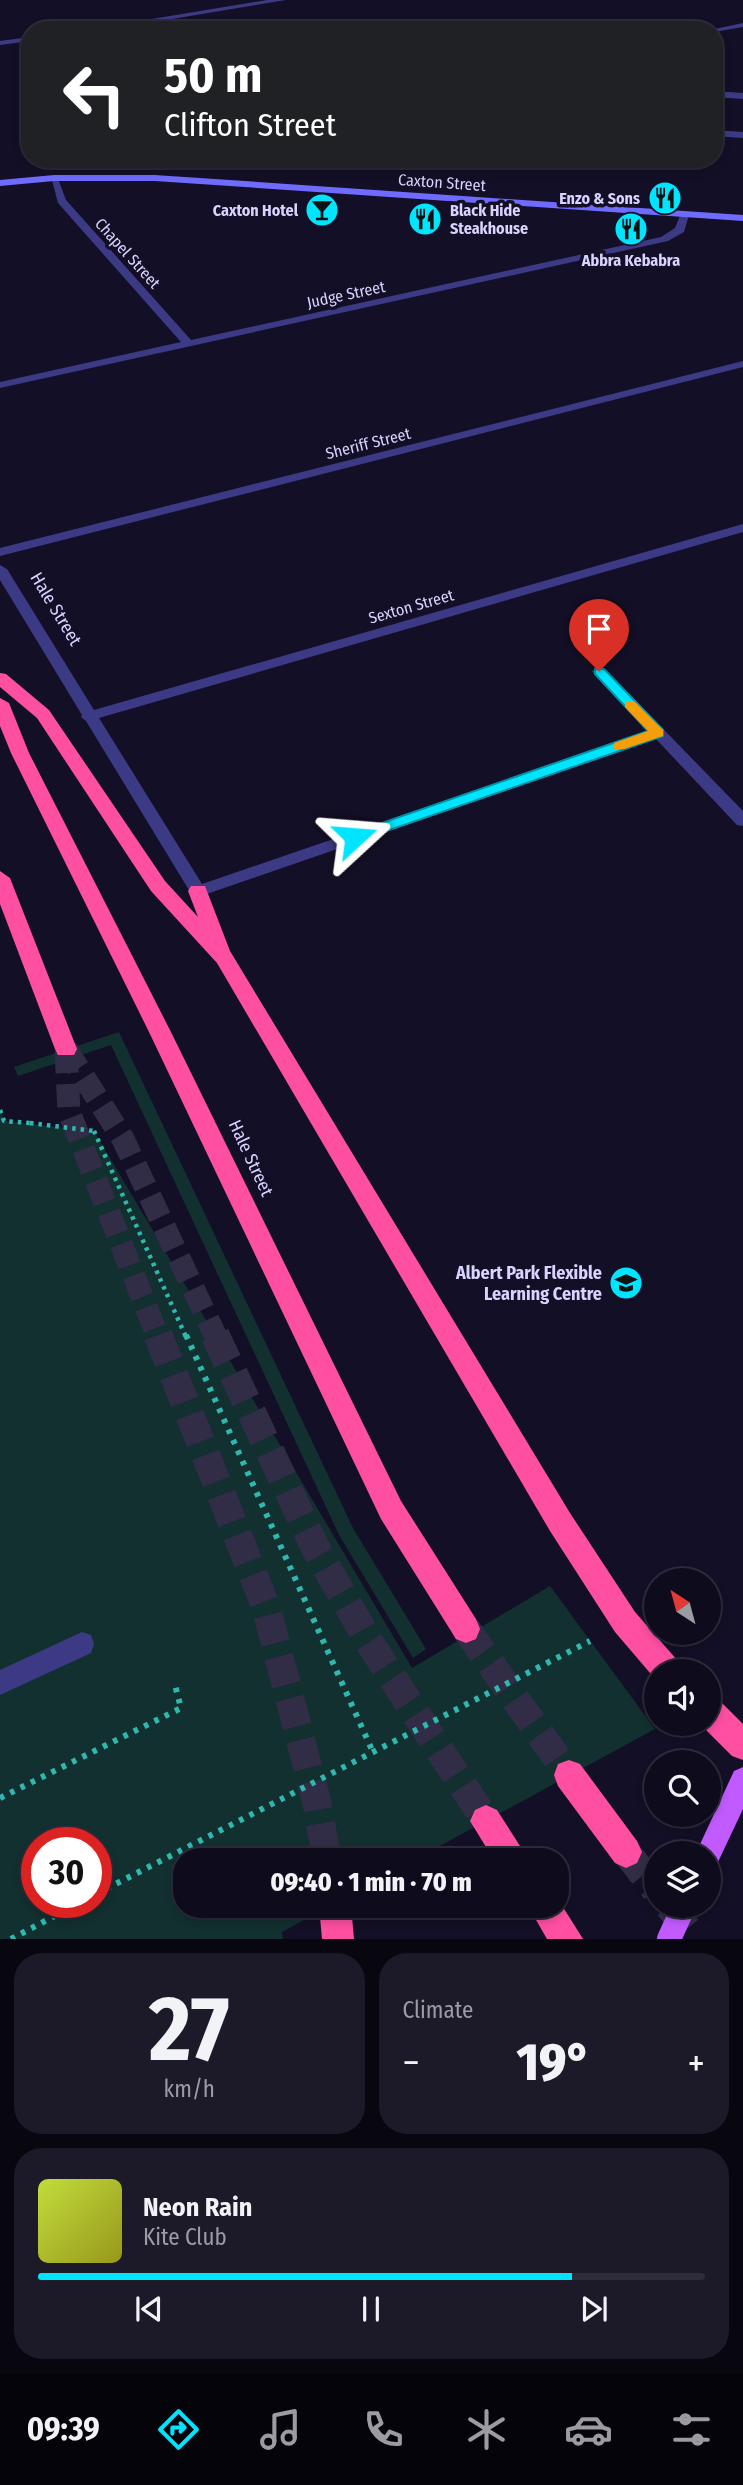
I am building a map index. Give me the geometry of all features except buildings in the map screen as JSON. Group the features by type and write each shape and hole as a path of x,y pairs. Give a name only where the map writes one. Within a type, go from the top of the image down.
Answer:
{"highway":[{"path":"0,678 43,714 158,886 224,958"},
{"name":"Hale Street","path":"0,703 20,753 160,1032 391,1510 466,1629"},
{"path":"0,878 66,1049"},
{"path":"198,891 224,958 572,1541 625,1622 657,1659"},
{"path":"721,1724 743,1745"},
{"path":"569,1776 626,1852"},
{"path":"486,1821 505,1848"},
{"path":"336,1918 338,1939"},
{"path":"552,1918 567,1939"}],"main road":[{"name":"Caxton Street","path":"0,181 155,178 743,218"},
{"path":"714,1841 743,1780"},
{"path":"669,1939 679,1918"}],"street":[{"path":"193,0 208,11"},
{"path":"146,21 282,0"},
{"path":"723,28 743,25"},
{"path":"0,43 21,40"},
{"path":"723,95 743,96"},
{"path":"723,134 743,135"},
{"name":"Chapel Street","path":"54,178 61,201 189,344"},
{"name":"Judge Street","path":"0,385 664,239 680,230 684,215"},
{"name":"Sheriff Street","path":"0,552 743,364"},
{"name":"Sexton Street","path":"89,717 743,528"},
{"name":"Hale Street","path":"0,569 198,891"},
{"path":"599,671 743,821"},
{"path":"198,891 658,733"},
{"path":"0,1683 82,1644"}],"path":[{"path":"0,1110 5,1121 94,1131 372,1750"},
{"path":"112,1886 372,1750 590,1641"},
{"path":"0,1798 181,1708 174,1681"},
{"path":"11,1939 51,1918"}],"green space":[{"path":"119,1032 353,1528 426,1649 413,1658 339,1535 111,1045 18,1076 14,1067"},
{"path":"0,1110 5,1121 94,1131 412,1668 550,1586 644,1714 644,1735 436,1848 173,1848 173,1918 308,1918 282,1932 283,1939 0,1939"}],"tunnel":[{"path":"66,1049 123,1139 216,1337"},
{"path":"66,1050 69,1112 158,1337"},
{"path":"158,1335 266,1607 317,1803 325,1848"},
{"path":"215,1335 315,1547 369,1642 486,1821"},
{"path":"466,1629 569,1775"},
{"path":"626,1852 644,1875"},
{"path":"678,1918 695,1939"}],"slow traffic":[{"path":"619,746 658,733 630,704"}],"place":[{"name":"Enzo & Sons","path":"665,198"},
{"name":"Caxton Hotel","path":"322,210"},
{"name":"Black Hide Steakhouse","path":"425,219"},
{"name":"Abbra Kebabra","path":"631,229"},
{"name":"Albert Park Flexible Learning Centre","path":"626,1283"}],"route":[{"path":"355,837 658,733 599,671"}]}
